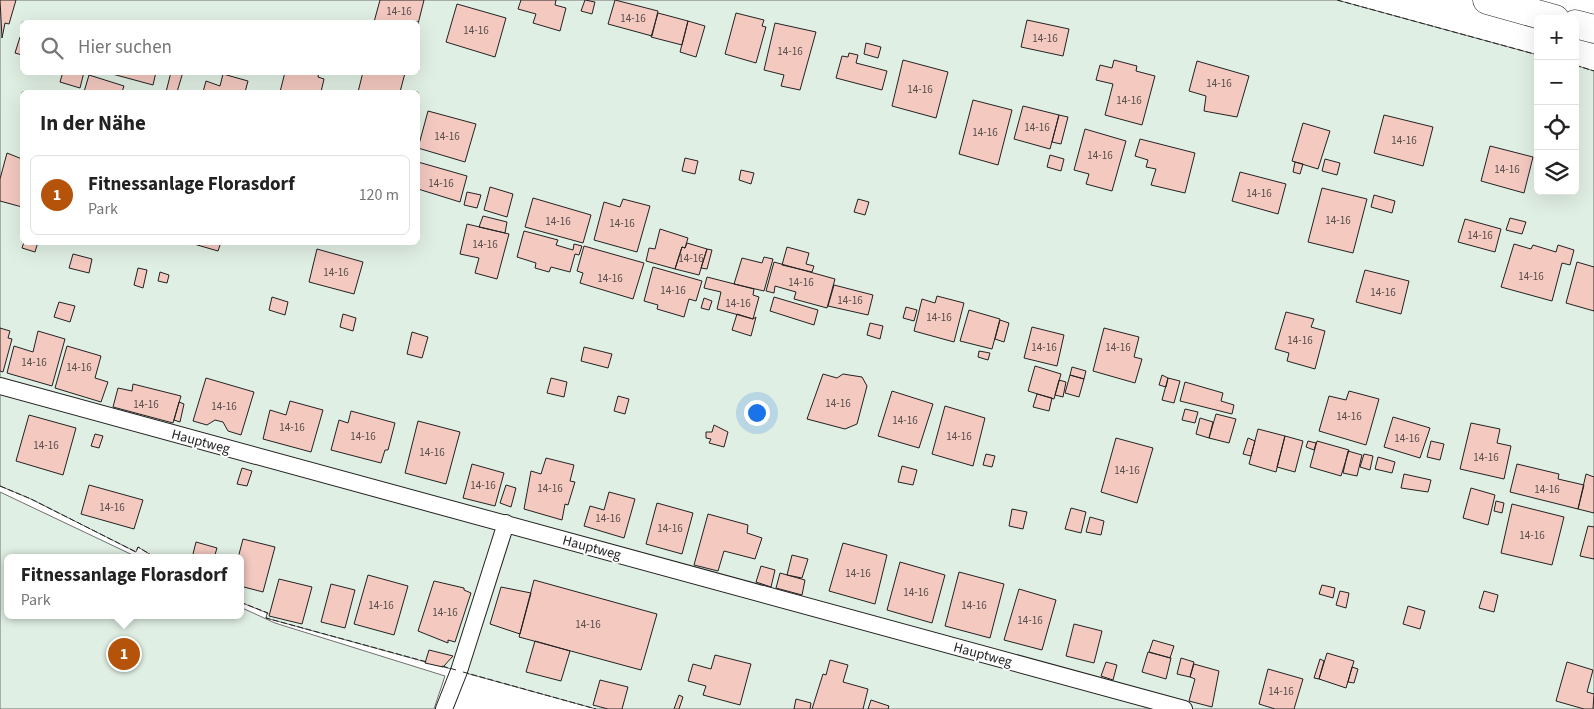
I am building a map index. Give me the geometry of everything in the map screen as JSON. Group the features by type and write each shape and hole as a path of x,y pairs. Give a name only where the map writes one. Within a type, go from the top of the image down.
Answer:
{"street":[{"path":"1487,0 1541,15"},
{"path":"1579,25 1594,29"}],"lane":[{"name":"Hauptweg","path":"0,386 1184,709"},
{"path":"444,709 459,671 506,523"}],"green space":[{"path":"0,0 1337,0 1534,54 1534,195 1579,195 1579,66 1594,71 1594,709 596,709 266,618 267,613 244,604 244,554 149,554 138,547 136,552 31,499 0,486"},
{"path":"0,492 131,554 4,554 4,619 244,619 244,609 275,623 445,676 434,709 0,709"}],"building":[{"path":"0,0 16,0 9,24 5,23 2,38"},
{"path":"380,0 424,0 419,20 375,20"},
{"path":"521,0 556,0 555,5 566,8 560,31 533,23 536,14 518,9"},
{"path":"585,0 595,2 592,14 581,11"},
{"path":"615,0 658,11 652,36 608,24"},
{"path":"457,4 506,18 495,57 446,42"},
{"path":"658,13 688,21 682,45 651,37"},
{"path":"736,13 764,20 762,26 766,27 756,63 725,54"},
{"path":"1027,20 1069,29 1063,56 1021,47"},
{"path":"688,21 705,26 696,57 680,52"},
{"path":"775,23 816,32 800,90 781,86 784,75 764,70"},
{"path":"20,37 20,54 15,53"},
{"path":"866,43 881,47 878,58 864,54"},
{"path":"849,53 858,55 856,63 887,71 882,90 836,78 842,56 848,57"},
{"path":"903,60 948,72 936,118 892,106"},
{"path":"1114,60 1137,66 1136,71 1155,76 1142,125 1105,115 1113,84 1096,80 1100,65 1112,68"},
{"path":"1197,61 1249,76 1237,117 1204,111 1206,96 1189,91"},
{"path":"62,75 83,75 80,88 60,82"},
{"path":"89,75 124,86 123,90 85,90"},
{"path":"116,75 155,75 153,85"},
{"path":"170,75 182,75 178,90 166,90"},
{"path":"223,75 248,81 246,90 204,90 206,81 220,86"},
{"path":"284,75 318,75 318,77 324,79 321,90 280,90"},
{"path":"362,75 404,75 401,90 358,90"},
{"path":"973,100 1012,110 998,165 959,154"},
{"path":"1023,106 1059,115 1050,149 1014,139"},
{"path":"428,111 476,124 465,162 420,149 420,141"},
{"path":"1059,115 1068,117 1061,144 1052,142"},
{"path":"1384,115 1433,127 1423,166 1374,153"},
{"path":"1303,123 1330,131 1318,169 1292,161"},
{"path":"1085,129 1126,141 1112,191 1086,184 1089,174 1074,170"},
{"path":"1140,139 1195,153 1185,193 1151,185 1156,169 1146,167 1148,160 1135,156"},
{"path":"1490,146 1533,157 1524,193 1481,181"},
{"path":"7,153 20,158 20,206 0,201 0,179"},
{"path":"1050,155 1064,159 1061,171 1047,167"},
{"path":"685,158 698,161 695,174 682,171"},
{"path":"1325,159 1340,163 1337,175 1322,171"},
{"path":"1295,162 1303,164 1300,174 1293,172"},
{"path":"420,163 467,176 460,202 420,190"},
{"path":"741,170 754,173 751,184 739,180"},
{"path":"1240,172 1286,184 1278,214 1232,201"},
{"path":"490,187 513,194 507,217 484,210"},
{"path":"1322,188 1367,199 1353,253 1308,242"},
{"path":"467,192 481,195 477,208 464,205"},
{"path":"1374,195 1395,201 1392,213 1371,207"},
{"path":"533,198 591,215 583,243 525,227"},
{"path":"623,199 650,206 637,252 594,240 604,202 620,207"},
{"path":"858,199 869,202 865,215 854,212"},
{"path":"483,216 507,222 505,233 479,227"},
{"path":"1510,218 1526,222 1522,234 1506,230"},
{"path":"1465,219 1501,229 1495,252 1458,242"},
{"path":"467,224 509,234 497,279 475,273 479,258 460,254"},
{"path":"660,229 688,238 685,248 682,247 675,269 646,261 649,248 655,249"},
{"path":"524,231 558,240 556,245 573,250 574,244 582,246 579,255 575,254 570,272 551,267 549,272 535,268 536,263 517,257"},
{"path":"687,243 707,249 699,275 675,269 682,247 685,248"},
{"path":"1514,244 1531,249 1533,245 1556,252 1558,245 1574,250 1570,265 1562,263 1552,301 1501,287"},
{"path":"23,245 37,245 35,252 22,248"},
{"path":"197,245 220,245 218,251"},
{"path":"584,246 644,263 633,299 580,283 583,273 577,271"},
{"path":"787,247 809,253 806,264 814,266 812,272 782,265"},
{"path":"317,249 363,262 354,294 309,282"},
{"path":"707,249 712,250 707,269 701,268"},
{"path":"73,254 92,259 89,273 69,268"},
{"path":"764,257 773,259 764,291 734,284 742,258 762,263"},
{"path":"774,262 835,279 827,308 794,299 796,292 775,286 774,293 766,291"},
{"path":"1577,262 1594,267 1594,311 1566,303"},
{"path":"653,267 702,281 696,301 689,299 684,317 657,309 658,305 644,301"},
{"path":"138,268 147,270 143,288 134,285"},
{"path":"1365,270 1409,281 1401,314 1356,302"},
{"path":"160,272 169,275 167,283 158,281"},
{"path":"707,277 754,289 753,295 759,297 753,319 717,309 721,292 704,288"},
{"path":"834,285 873,295 868,315 828,306"},
{"path":"937,296 964,303 954,342 914,331 922,299 935,303"},
{"path":"272,297 288,302 285,315 269,310"},
{"path":"774,297 818,310 814,325 770,311"},
{"path":"704,298 712,301 709,310 701,308"},
{"path":"59,302 75,306 70,322 54,317"},
{"path":"906,307 917,310 914,321 903,318"},
{"path":"969,310 1000,319 992,349 960,341"},
{"path":"1286,312 1314,319 1311,327 1325,331 1315,369 1287,361 1289,353 1275,349"},
{"path":"343,314 356,318 353,331 340,327"},
{"path":"737,314 753,319 756,317 751,336 732,330"},
{"path":"1000,320 1009,323 1004,342 995,339"},
{"path":"870,323 883,326 880,339 867,335"},
{"path":"1032,327 1064,335 1057,366 1024,358"},
{"path":"0,328 10,331 8,338 12,339 3,372 0,371"},
{"path":"1104,328 1139,337 1134,357 1142,359 1135,383 1093,371"},
{"path":"38,331 65,339 52,386 7,373 14,346 33,352"},
{"path":"412,332 428,337 422,358 407,354"},
{"path":"67,346 101,356 95,378 108,382 101,402 55,388"},
{"path":"584,347 612,354 608,368 581,361"},
{"path":"979,351 990,353 988,360 978,357"},
{"path":"1035,366 1061,374 1054,399 1028,391"},
{"path":"1072,367 1086,371 1084,379 1070,375"},
{"path":"823,374 837,378 843,374 862,377 867,386 857,424 845,429 807,419"},
{"path":"1070,375 1084,379 1079,397 1065,393"},
{"path":"1162,375 1168,378 1166,387 1159,385"},
{"path":"206,378 254,392 241,435 228,431 223,422 215,420 207,425 193,421"},
{"path":"551,378 567,382 564,397 547,393"},
{"path":"1168,378 1180,381 1174,403 1162,400"},
{"path":"1059,380 1066,382 1063,397 1055,395"},
{"path":"1185,382 1223,393 1221,401 1234,405 1232,414 1180,401"},
{"path":"133,384 181,396 173,423 113,407 118,388 132,391"},
{"path":"892,391 933,404 919,448 878,436"},
{"path":"1349,391 1379,399 1366,445 1319,431 1329,396 1346,400"},
{"path":"1037,394 1052,398 1049,411 1033,407"},
{"path":"618,396 629,399 625,414 614,411"},
{"path":"290,401 323,410 311,452 263,439 270,410 286,415"},
{"path":"179,402 184,404 180,422 174,420"},
{"path":"945,406 985,418 973,466 932,454"},
{"path":"1185,409 1198,412 1195,423 1182,420"},
{"path":"351,411 395,423 388,450 385,450 381,463 331,450 339,420 348,423"},
{"path":"1216,414 1236,419 1229,443 1209,438"},
{"path":"29,415 76,428 63,475 16,461"},
{"path":"1393,417 1430,428 1420,458 1384,447"},
{"path":"1200,418 1213,422 1209,438 1196,434"},
{"path":"418,421 460,432 446,484 405,473"},
{"path":"1471,423 1500,429 1497,443 1511,446 1504,479 1460,469"},
{"path":"714,425 728,432 724,447 709,443 711,439 706,438 706,432 712,432"},
{"path":"1258,429 1285,436 1276,472 1249,464"},
{"path":"95,434 103,436 99,448 91,446"},
{"path":"1285,436 1303,441 1295,472 1277,467"},
{"path":"1116,438 1153,448 1137,503 1101,492"},
{"path":"1248,438 1255,441 1251,456 1243,454"},
{"path":"1308,441 1316,443 1314,450 1306,447"},
{"path":"1317,441 1349,450 1341,476 1310,467"},
{"path":"1431,441 1444,444 1440,460 1427,457"},
{"path":"1348,451 1362,455 1357,476 1343,473"},
{"path":"986,454 995,456 992,467 983,465"},
{"path":"1364,454 1373,456 1370,470 1360,467"},
{"path":"1378,457 1395,462 1392,473 1375,469"},
{"path":"546,458 574,465 570,481 575,482 568,505 565,504 562,520 524,509 531,471 541,474"},
{"path":"472,464 504,473 495,506 463,498"},
{"path":"1517,464 1559,474 1558,479 1584,485 1578,509 1510,492"},
{"path":"902,466 917,470 913,485 898,482"},
{"path":"242,468 252,471 247,486 237,484"},
{"path":"1404,474 1431,480 1428,492 1401,488"},
{"path":"1586,474 1594,477 1594,513 1578,509"},
{"path":"89,485 143,500 134,529 81,514"},
{"path":"506,485 516,488 511,507 500,503"},
{"path":"1471,488 1495,495 1488,525 1463,518"},
{"path":"609,492 635,499 624,538 584,526 590,506 604,510"},
{"path":"1496,501 1504,503 1502,513 1494,511"},
{"path":"657,503 693,513 682,554 646,544"},
{"path":"1512,504 1564,517 1552,565 1501,553"},
{"path":"1071,508 1086,512 1081,533 1065,529"},
{"path":"1012,509 1027,512 1023,529 1009,526"},
{"path":"708,514 748,525 747,533 762,538 755,559 724,551 718,571 694,565"},
{"path":"1090,517 1104,521 1101,535 1086,532"},
{"path":"1588,526 1594,527 1594,559 1580,556"},
{"path":"243,539 275,547 263,592 244,587 244,554 239,554"},
{"path":"196,542 217,548 215,554 193,554"},
{"path":"843,543 887,555 875,604 829,591"},
{"path":"792,555 808,559 802,578 787,575"},
{"path":"900,562 945,575 932,623 887,610"},
{"path":"761,566 775,570 771,587 756,582"},
{"path":"959,572 1004,584 990,638 945,626"},
{"path":"780,573 805,580 802,595 776,588"},
{"path":"368,575 408,586 394,635 354,624"},
{"path":"279,579 312,587 302,624 269,616"},
{"path":"534,580 657,614 641,670 519,637"},
{"path":"434,581 464,588 464,590 471,593 455,642 448,640 448,643 418,631"},
{"path":"331,584 355,590 345,628 321,622"},
{"path":"1322,585 1335,588 1333,598 1319,594"},
{"path":"501,587 531,593 520,634 490,624"},
{"path":"1019,589 1056,600 1042,650 1004,640"},
{"path":"1340,591 1349,593 1346,608 1336,605"},
{"path":"1484,591 1498,595 1494,612 1479,608"},
{"path":"1408,606 1425,611 1420,629 1403,624"},
{"path":"1074,624 1102,631 1094,663 1066,656"},
{"path":"1153,640 1174,646 1170,658 1149,652"},
{"path":"535,641 570,651 561,681 526,672"},
{"path":"429,650 453,656 443,667 425,663"},
{"path":"1148,652 1171,658 1166,679 1142,672"},
{"path":"1327,653 1354,661 1346,688 1319,679"},
{"path":"715,655 751,664 740,705 703,695 706,686 688,681 693,664 711,669"},
{"path":"1181,658 1194,662 1190,677 1177,674"},
{"path":"1320,659 1324,661 1319,679 1314,678"},
{"path":"830,660 848,665 843,682 868,689 863,709 812,709 823,674 826,675"},
{"path":"1106,662 1117,665 1113,680 1101,676"},
{"path":"1567,662 1593,670 1587,692 1594,694 1593,709 1584,709 1556,701"},
{"path":"1194,664 1219,671 1212,707 1189,701 1195,679 1190,677"},
{"path":"1352,667 1358,669 1354,683 1348,682"},
{"path":"1268,669 1303,679 1294,709 1275,709 1259,704"},
{"path":"600,680 628,687 622,709 608,709 593,705"},
{"path":"679,695 683,697 679,709 674,709"},
{"path":"796,699 811,703 810,709 794,709"},
{"path":"871,700 889,706 888,709 868,709"}],"fence":[{"path":"1337,0 1534,54"},
{"path":"1579,66 1594,71"},
{"path":"0,486 31,499 136,552 138,547 149,554"},
{"path":"244,604 268,613 266,618 427,662"},
{"path":"442,666 456,670"},
{"path":"463,672 596,709"}],"place":[{"name":"Fitnessanlage Florasdorf","path":"124,654"}]}
